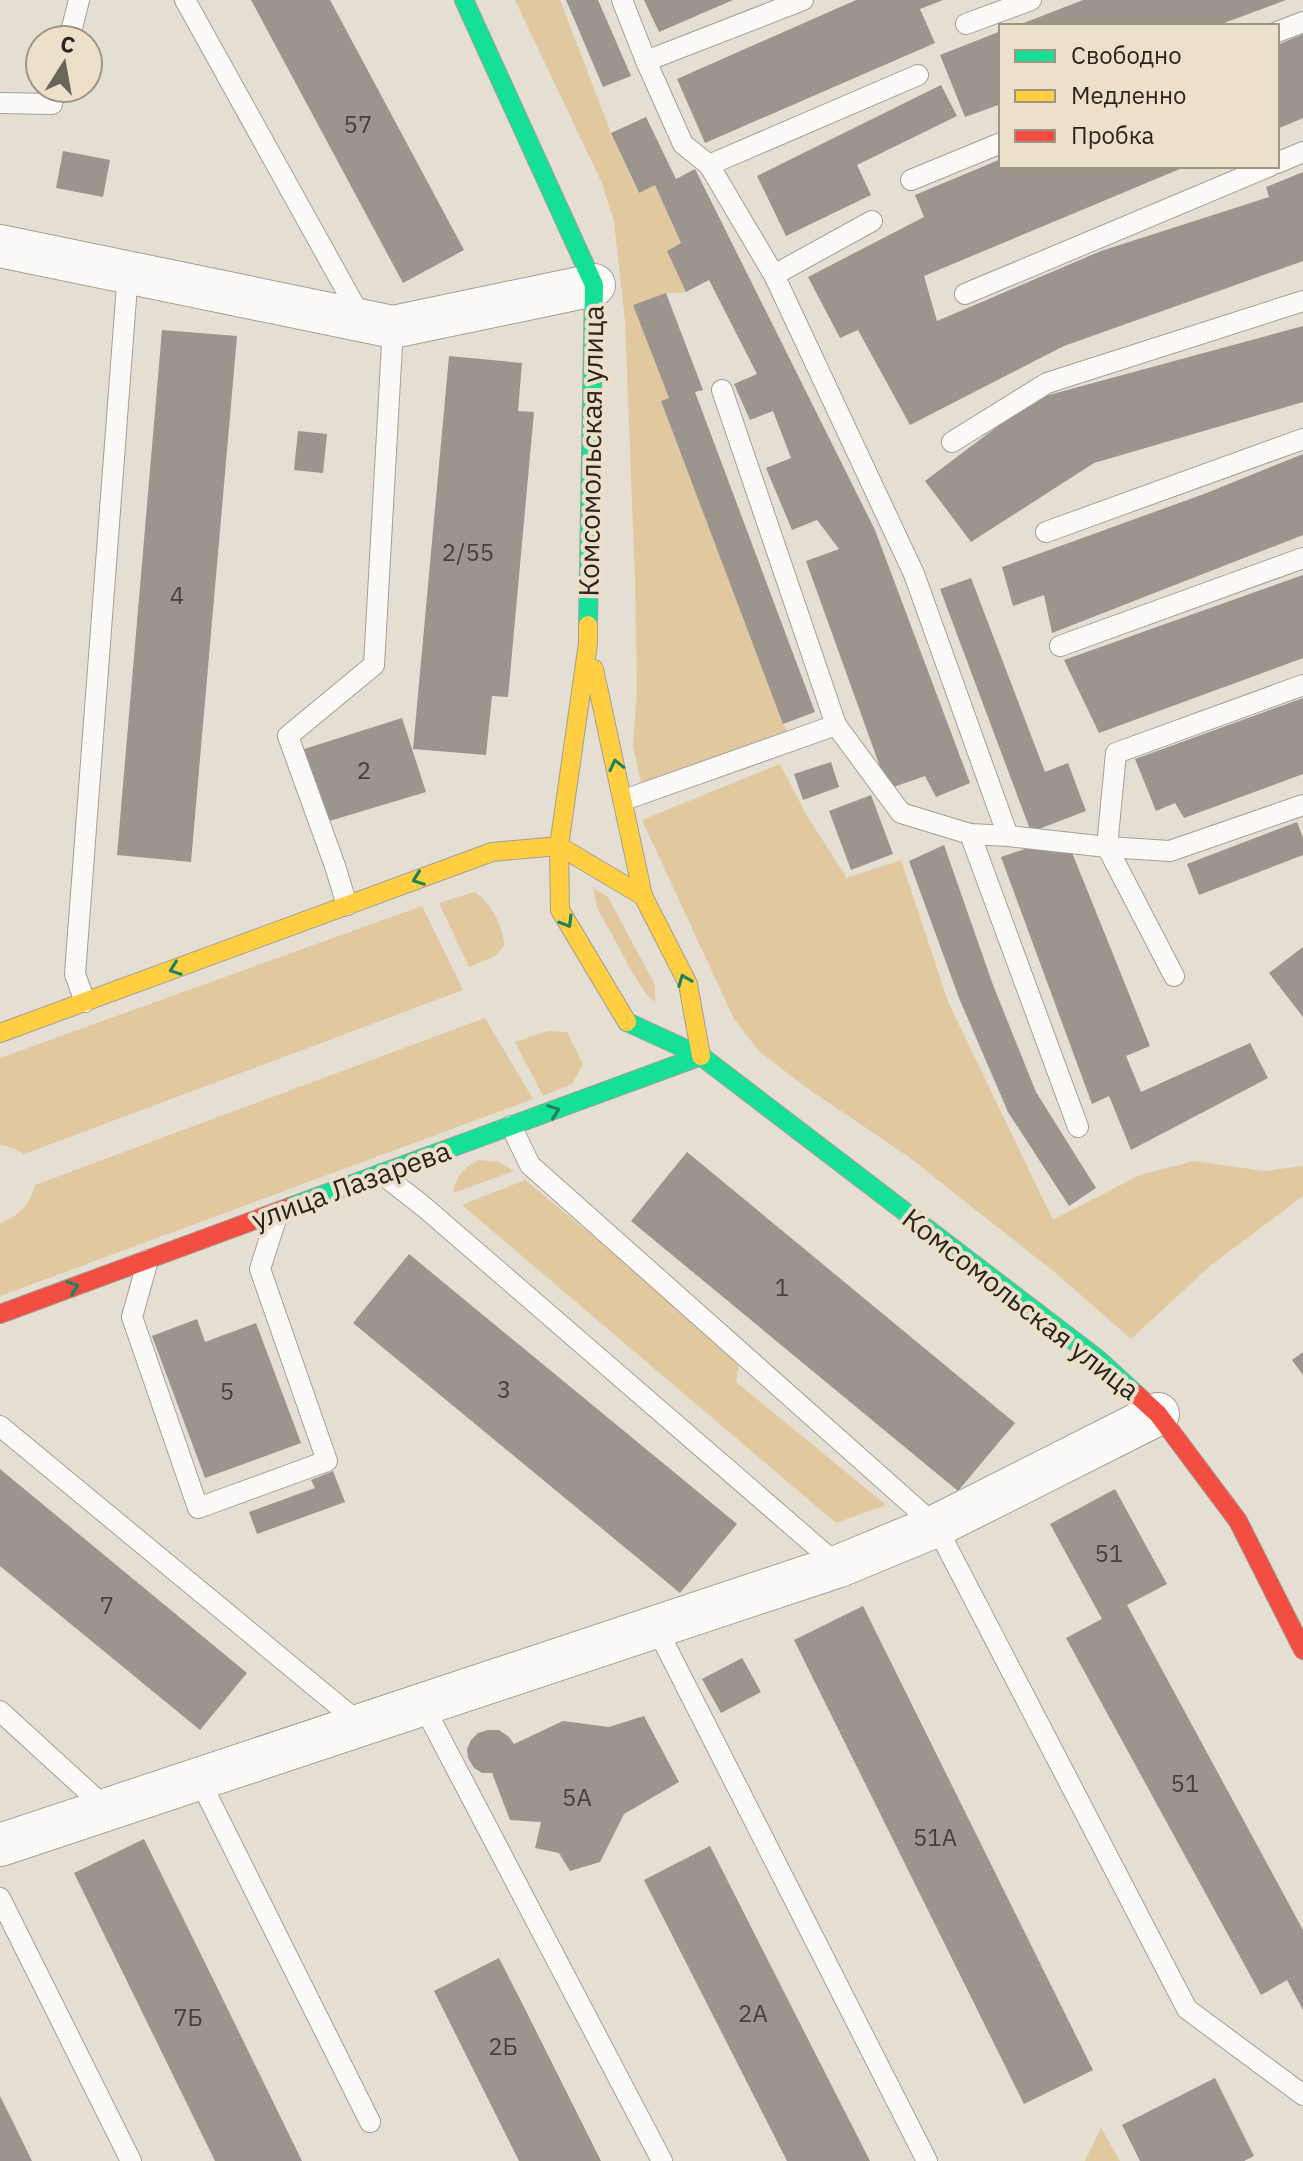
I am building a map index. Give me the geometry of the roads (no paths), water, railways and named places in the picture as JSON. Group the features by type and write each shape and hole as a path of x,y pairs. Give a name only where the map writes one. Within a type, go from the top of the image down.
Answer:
{"main road":[{"name":"Комсомольская улица","path":"464,0 594,285 588,643 559,846 560,910 625,1021 701,1056 1099,1360 1158,1414 1238,1521 1303,1650"},
{"name":"Комсомольская улица","path":"588,643 643,896 688,984 701,1056"},
{"path":"0,1033 492,852 559,846 643,896"},
{"name":"улица Лазарева","path":"0,1314 701,1056"}],"street":[{"path":"0,246 378,323 594,285"},
{"path":"0,1845 839,1566 936,1526 1158,1414"}],"lane":[{"path":"73,24 79,0"},
{"path":"185,0 378,323 374,665 288,736 347,905"},
{"path":"622,0 683,144 709,165 774,275 914,574 1008,836"},
{"path":"646,61 803,0"},
{"path":"966,24 1031,0"},
{"path":"1279,31 1303,22"},
{"path":"709,165 918,75"},
{"path":"0,103 24,103"},
{"path":"911,180 999,144"},
{"path":"1279,162 1303,152"},
{"path":"965,294 1265,168"},
{"path":"774,275 872,221"},
{"path":"85,1002 75,974 128,272"},
{"path":"952,442 1047,383 1303,301"},
{"path":"722,390 836,725 901,813 970,834 1170,851 1303,805"},
{"path":"1046,532 1303,439"},
{"path":"1060,646 1303,558"},
{"path":"1174,976 1107,847 1116,753 1303,685"},
{"path":"624,800 836,725"},
{"path":"970,834 1078,1127"},
{"path":"511,1126 530,1165 936,1526 1187,2009 1303,2095"},
{"path":"382,1174 435,1216 839,1566"},
{"path":"148,1260 132,1317 198,1508 327,1461 260,1269 279,1212"},
{"path":"0,1426 363,1726"},
{"path":"656,1627 927,2161"},
{"path":"423,1705 662,2161"},
{"path":"0,1711 107,1809"},
{"path":"199,1779 370,2122"},
{"path":"0,1898 131,2161"}]}
